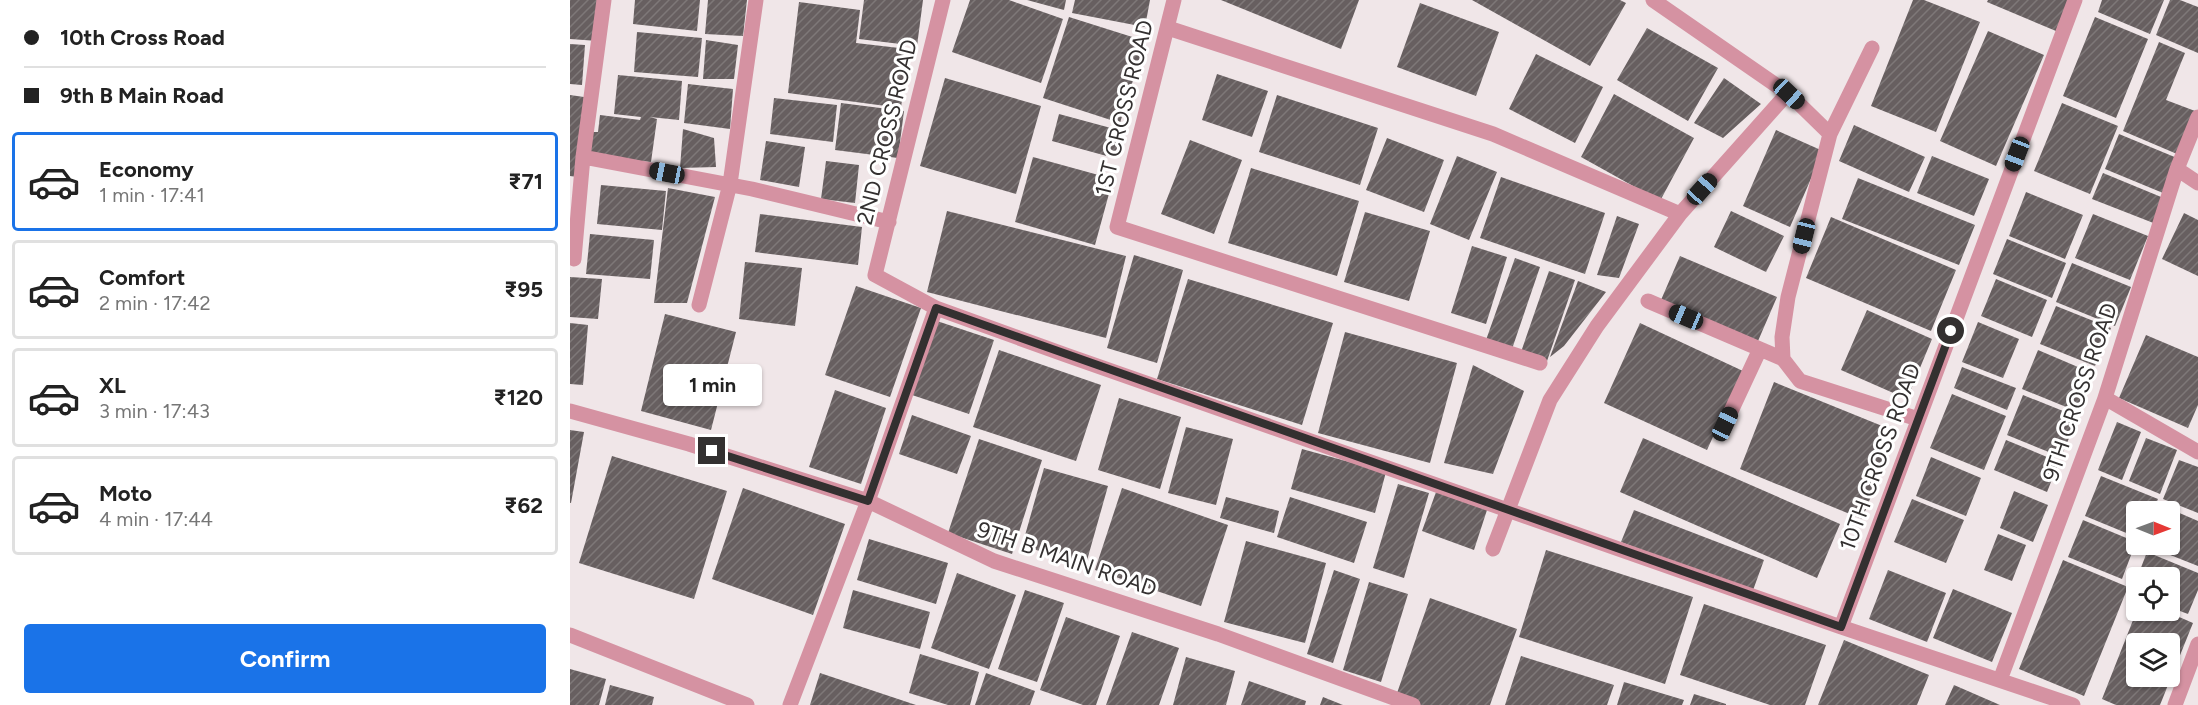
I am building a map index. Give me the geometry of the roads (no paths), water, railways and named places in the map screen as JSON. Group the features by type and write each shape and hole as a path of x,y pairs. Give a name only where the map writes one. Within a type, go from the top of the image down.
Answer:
{"street":[{"path":"574,260 583,157 604,0"},
{"path":"699,305 730,184 756,0"},
{"name":"2ND CROSS ROAD","path":"936,308 875,275 943,0"},
{"name":"1ST CROSS ROAD","path":"1174,0 1117,227 1540,363"},
{"path":"1653,0 1788,94 1830,134"},
{"name":"10TH CROSS ROAD","path":"1841,627 2075,0"},
{"path":"1168,28 1493,134 1680,214"},
{"path":"1783,359 1782,337 1788,297 1830,134 1872,48"},
{"path":"1493,549 1550,400 1597,326 1680,214 1788,94"},
{"name":"9TH CROSS ROAD","path":"2000,680 2105,398 2177,170 2198,117"},
{"path":"583,157 730,184 889,222"},
{"path":"2177,170 2198,183"},
{"path":"1648,301 1783,359 1800,381 1918,419"},
{"path":"790,705 868,501 936,308 1841,627 2073,705"},
{"path":"1725,424 1760,349"},
{"path":"2105,398 2198,452"},
{"name":"9TH B MAIN ROAD","path":"570,411 690,444 868,501 994,561 1218,634 1413,705"},
{"path":"570,635 747,705"},
{"path":"2175,705 2198,644"}]}
